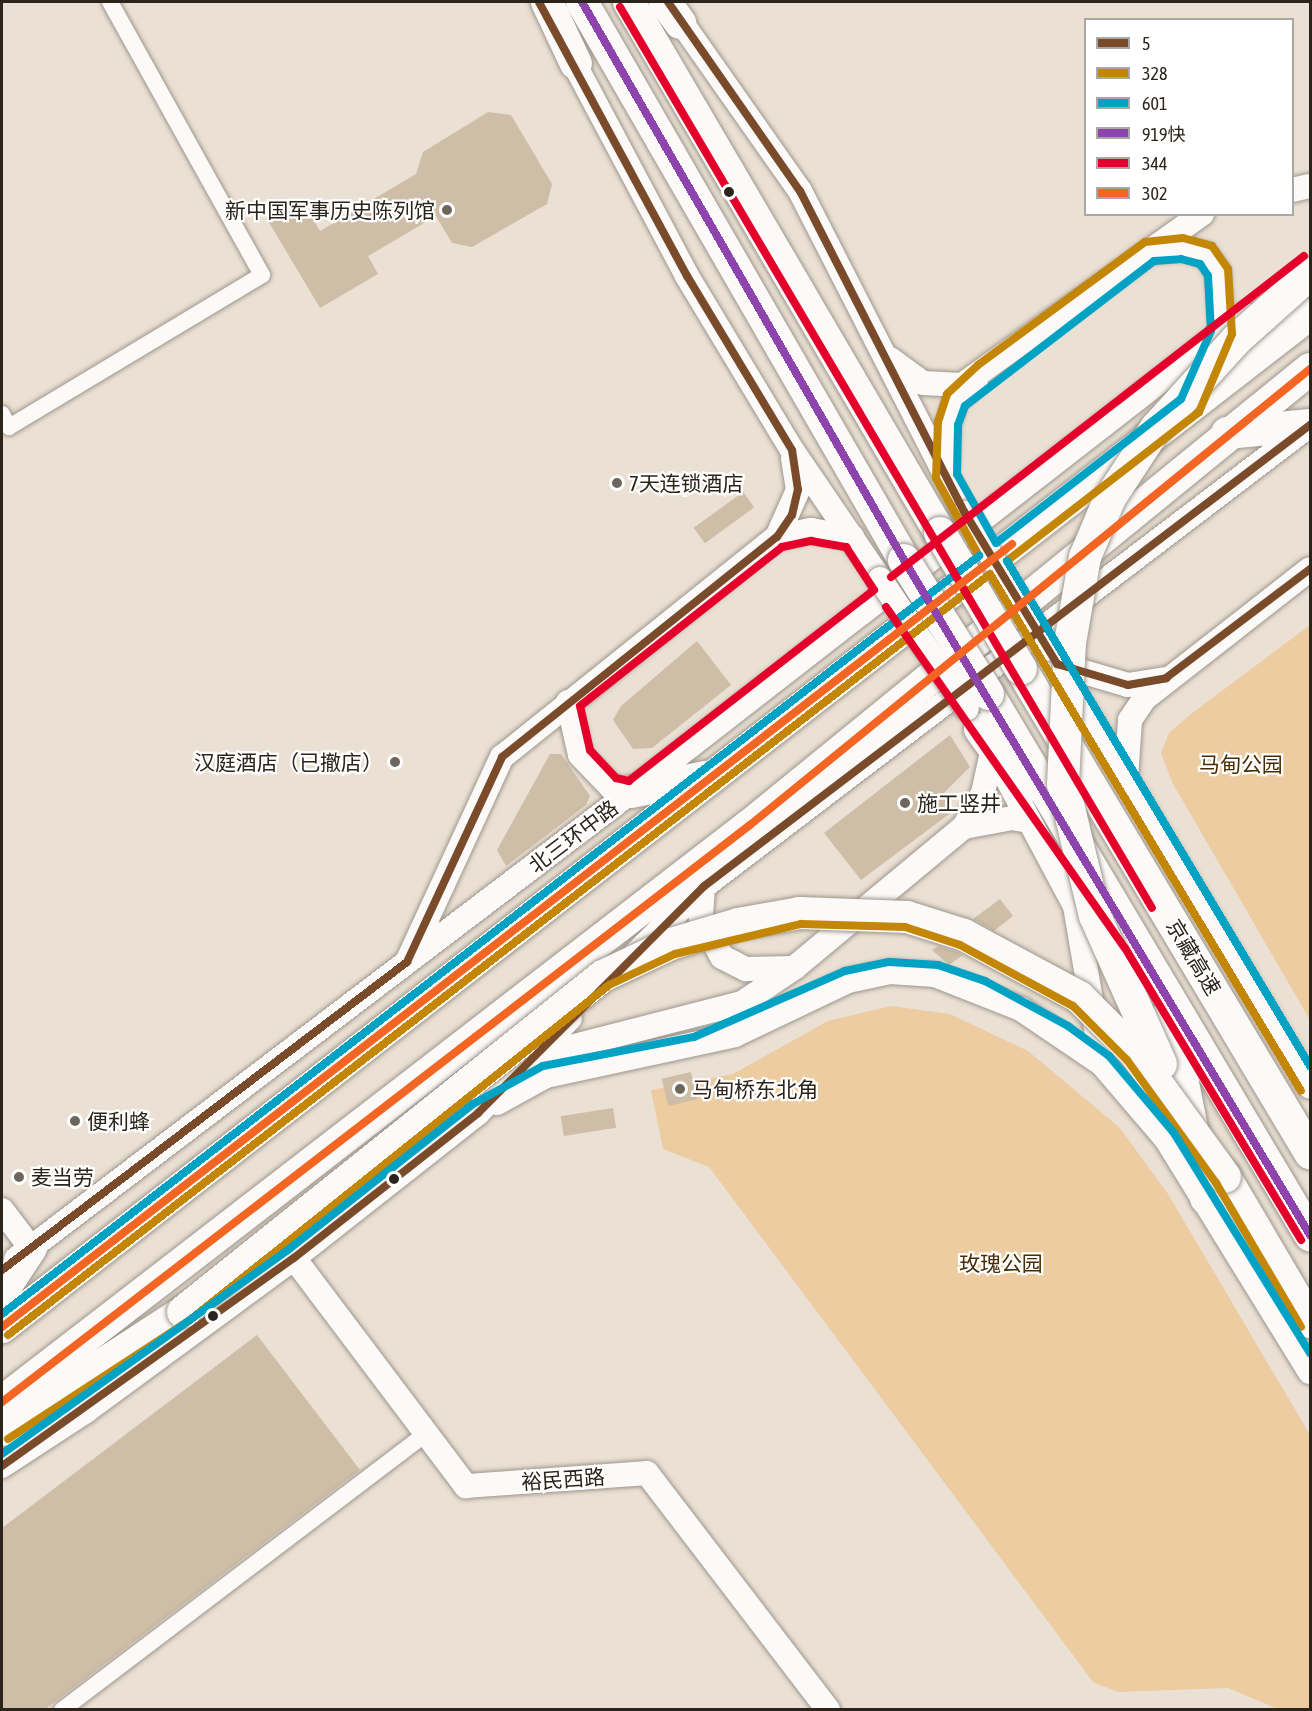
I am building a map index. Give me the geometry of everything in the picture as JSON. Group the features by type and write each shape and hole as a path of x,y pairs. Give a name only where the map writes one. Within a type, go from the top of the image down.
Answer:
{"highway":[{"path":"547,2 576,64"},
{"name":"京藏高速","path":"582,2 904,560 982,721 1134,942 1311,1235"},
{"name":"京藏高速","path":"629,2 940,533 1311,1153"},
{"path":"1216,1188 1143,1032 1095,916 1063,784 1065,689 1085,557 1110,498 1190,386 1311,274"},
{"path":"2,1326 1311,314"},
{"path":"1190,406 1222,333"},
{"path":"2,1402 750,825 1226,433 1311,369"},
{"path":"1226,433 1311,425"},
{"path":"631,792 712,776"},
{"path":"702,888 750,825"},
{"path":"2,1430 183,1312 603,976 670,944 738,924 801,913 907,917 974,939 1079,997 1135,1053 1216,1188 1311,1322"},
{"path":"1164,992 1216,1188"},
{"path":"2,1292 31,1248"}],"main road":[{"path":"539,2 576,64 687,276 792,450 880,579 982,721 1029,821 1075,906 1102,1064"},
{"path":"671,9 800,191 966,513 1311,1086"},
{"path":"1294,190 1311,186"},
{"path":"946,476 947,432 956,400 984,373 1199,216"},
{"path":"1150,251 1182,248 1206,255 1218,272 1222,333"},
{"name":"北三环中路","path":"2,1270 631,792 1311,264"},
{"path":"882,351 923,383 946,388 984,373"},
{"path":"2,1466 86,1411 294,1258 478,1113 531,1056 702,888 1311,425"},
{"path":"777,537 798,490 792,450"},
{"path":"408,962 502,757 777,537 811,530 852,537"},
{"path":"1126,779 1130,720 1166,678 1311,569"},
{"path":"1052,656 1128,685 1166,678"},
{"path":"568,702 580,755 611,787 631,792"},
{"path":"531,1056 696,1019 742,1003 794,968 964,827 983,793 982,721"},
{"path":"964,827 1012,818 1029,821"},
{"path":"702,888 701,919 722,957 746,969 794,968"},
{"path":"478,1113 546,1076 697,1047 735,1035 848,981 890,972 935,975 981,991 1063,1035 1102,1064 1166,1139 1216,1188 1311,1372"},
{"path":"2,1210 31,1248"},
{"name":"裕民西路","path":"294,1258 466,1486 647,1473 828,1710"}],"street":[{"path":"2,414 9,427 262,275 110,2"},
{"path":"62,1710 425,1434"}],"green space":[{"name":"马甸公园","path":"1310,625 1310,1020 1173,784 1161,753 1169,733 1191,714"},
{"name":"玫瑰公园","path":"891,1006 950,1014 1028,1051 1120,1128 1168,1194 1310,1435 1310,1709 1278,1709 1228,1688 1118,1692 1093,1682 709,1167 663,1149 651,1090 733,1074 828,1021"}],"building":[{"name":"新中国军事历史陈列馆","path":"488,112 511,115 552,184 547,204 472,247 452,243 436,216 368,256 378,274 320,308 267,219 301,199 320,231 416,174 423,152"},
{"path":"743,492 754,507 705,543 694,528"},
{"path":"697,641 731,685 652,748 633,749 613,720 621,706"},
{"name":"施工竖井","path":"950,735 970,767 942,795 952,812 861,880 824,833"},
{"path":"550,754 561,754 590,796 586,805 506,866 497,850"},
{"path":"1000,899 1013,916 994,931 973,919"},
{"path":"938,946 963,955 949,965 932,950"},
{"name":"马甸桥东北角","path":"691,1072 697,1099 668,1106 662,1079"},
{"path":"613,1108 616,1128 564,1136 561,1116"},
{"path":"257,1335 360,1470 44,1710 2,1710 2,1528"}],"transit line":[{"name":"5","path":"2,1270 407,962 502,757 777,537 792,515 798,490 792,450 687,276 539,2"},
{"name":"919快","path":"582,2 904,560 1310,1235"},
{"name":"5","path":"668,2 800,191 965,513 1057,664 1128,685 1166,678 1310,569"},
{"name":"344","path":"620,7 1152,908"},
{"name":"328","path":"979,556 936,478 938,422 947,394 978,365 1145,242 1183,238 1212,246 1228,269 1232,334 1199,412 1007,561"},
{"name":"344","path":"891,577 1304,256"},
{"name":"601","path":"1181,259 1200,264 1208,276 1211,331 1181,399 996,543 957,474 958,425 965,406 1154,261 1181,259"},
{"name":"302","path":"2,1402 750,825 1310,369"},
{"name":"5","path":"2,1466 294,1258 478,1113 703,887 1310,425"},
{"name":"344","path":"811,541 846,547 874,590 629,781 616,778 590,750 580,706 782,547 811,541"},
{"name":"302","path":"2,1327 1012,544"},
{"name":"601","path":"2,1314 979,556"},
{"name":"601","path":"1007,561 1310,1066"},
{"name":"328","path":"8,1335 990,574 1301,1091"},
{"name":"344","path":"886,607 1125,948 1301,1240"},
{"name":"328","path":"8,1439 190,1320 609,985 675,954 801,924 905,927 960,945 1073,1006 1127,1060 1216,1183 1301,1327"},
{"name":"601","path":"2,1454 288,1250 473,1104 543,1066 694,1037 845,971 889,962 938,965 985,981 1068,1026 1109,1056 1174,1133 1310,1353"}],"place":[{"name":"新中国军事历史陈列馆","path":"447,210"},
{"name":"7天连锁酒店","path":"617,483"},
{"name":"汉庭酒店（已撤店）","path":"395,762"},
{"name":"施工竖井","path":"905,803"},
{"name":"马甸桥东北角","path":"680,1089"},
{"name":"便利蜂","path":"75,1121"},
{"name":"麦当劳","path":"19,1177"}]}
